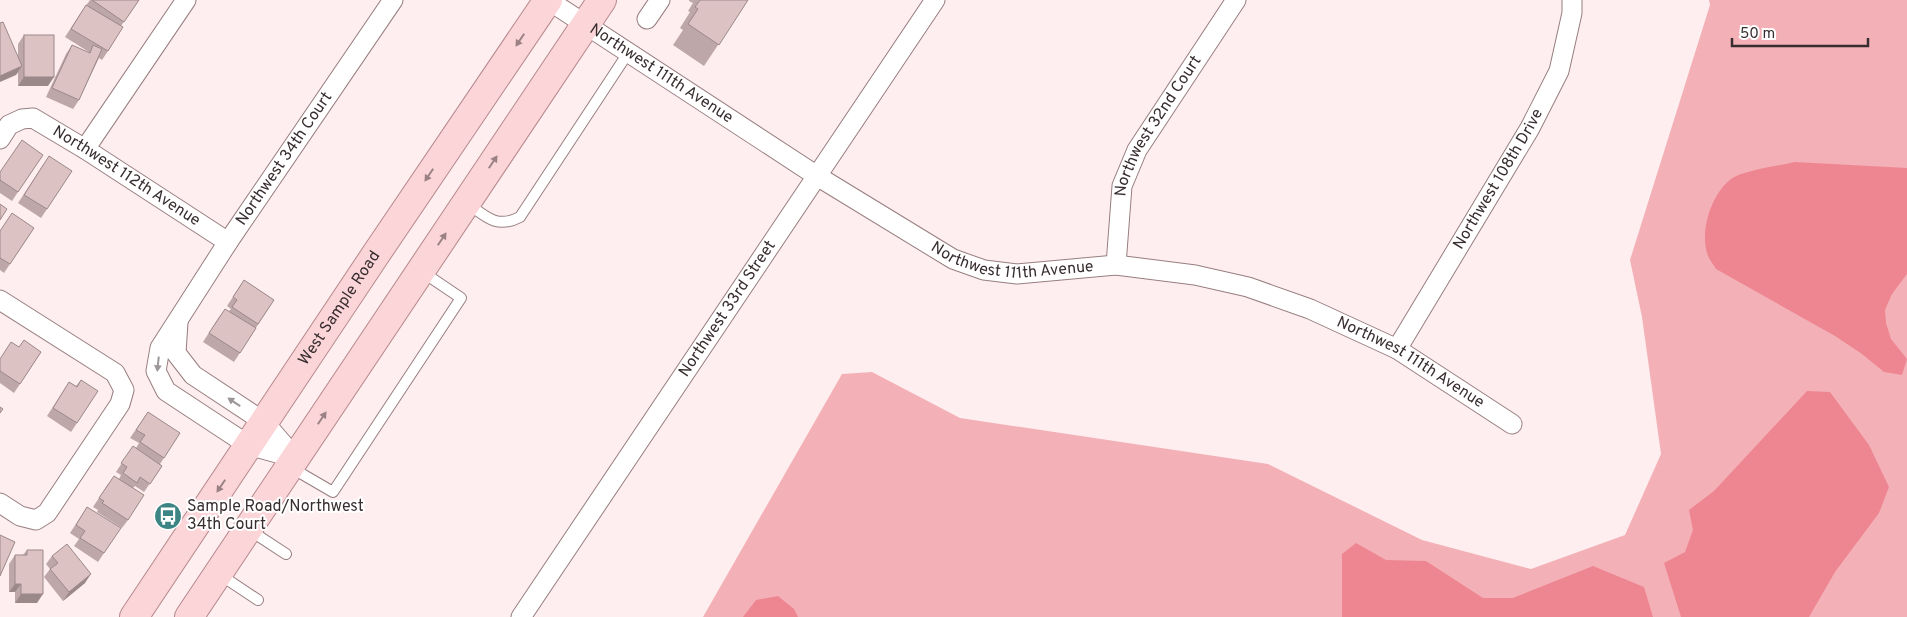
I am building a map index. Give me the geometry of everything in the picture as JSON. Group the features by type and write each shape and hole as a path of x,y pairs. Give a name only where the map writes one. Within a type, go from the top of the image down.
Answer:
{"main road":[{"name":"West Sample Road","path":"134,617 548,0"},
{"path":"195,615 218,573 602,0"}],"street":[{"path":"86,149 186,0"},
{"name":"Northwest 34th Court","path":"292,462 248,445 166,391 156,371 160,348 228,242 393,0"},
{"name":"Northwest 111th Avenue","path":"548,0 818,176 953,259 984,270 1016,274 1116,265 1195,275 1248,287 1310,309 1397,349 1512,424"},
{"path":"647,19 660,0"},
{"name":"Northwest 33rd Street","path":"521,617 935,0"},
{"name":"Northwest 32nd Court","path":"1116,265 1122,186 1137,150 1236,0"},
{"name":"Northwest 108th Drive","path":"1397,349 1534,120 1559,71 1572,13 1572,0"},
{"name":"Northwest 112th Avenue","path":"0,139 9,125 22,119 33,118 86,149 228,242"},
{"path":"0,300 116,373 124,390 120,404 47,513 36,520 20,516 0,503"},
{"name":"Northwest 34th Court","path":"178,321 176,353 193,375 264,422 292,462"}],"lane":[{"path":"466,203 497,222 509,222 520,217 628,53"},
{"path":"292,462 333,492 461,298 421,270"},
{"path":"248,529 286,554"},
{"path":"218,573 258,600"}],"shaded area":[{"path":"1709,0 1907,0 1907,617 703,617 842,374 872,372 960,418 1268,464 1422,540 1531,569 1625,535 1661,454 1642,317 1630,260 1710,5"},
{"path":"1795,162 1907,168 1907,274 1892,294 1885,310 1886,323 1891,339 1907,359 1902,375 1884,372 1835,336 1716,269 1709,258 1705,236 1706,225 1713,204 1724,186 1731,179 1744,173"},
{"path":"1807,391 1830,392 1869,445 1889,487 1879,513 1835,572 1809,617 1681,617 1664,563 1685,552 1693,530 1689,510 1714,491"},
{"path":"1356,543 1386,560 1426,561 1483,598 1513,598 1593,566 1644,587 1653,617 1342,617 1342,554"},
{"path":"778,596 794,609 798,617 743,617 756,600"}],"building":[{"path":"92,0 139,0 124,22"},
{"path":"700,0 748,0 719,45 688,24 698,9 695,7"},
{"path":"86,5 123,27 108,51 71,29"},
{"path":"3,22 22,66 0,76 0,23"},
{"path":"24,35 54,35 54,77 24,77"},
{"path":"72,45 90,53 93,45 102,49 79,100 52,88"},
{"path":"22,140 43,155 18,192 0,180 0,172"},
{"path":"49,156 72,171 47,209 24,195"},
{"path":"0,204 7,209 0,220"},
{"path":"12,213 34,228 10,264 0,258 0,231"},
{"path":"244,280 274,300 258,324 232,307 237,300 233,297"},
{"path":"225,309 256,328 240,353 209,333"},
{"path":"24,340 41,352 20,384 0,371 0,359 11,342 19,347"},
{"path":"81,380 98,391 77,423 53,408 69,382 77,387"},
{"path":"148,412 180,433 164,458 140,442 145,435 136,430"},
{"path":"133,446 162,466 150,484 140,477 137,483 123,473 127,467 121,463"},
{"path":"114,476 144,495 128,520 102,503 104,501 99,498"},
{"path":"87,507 121,528 104,553 80,538 85,531 76,525"},
{"path":"0,535 15,542 0,576"},
{"path":"67,544 91,574 69,592 50,569 58,563 52,556"},
{"path":"27,550 43,550 43,594 21,594 21,584 15,584 15,555 27,555"}],"place":[{"name":"Sample Road/Northwest 34th Court","path":"168,516"}]}
